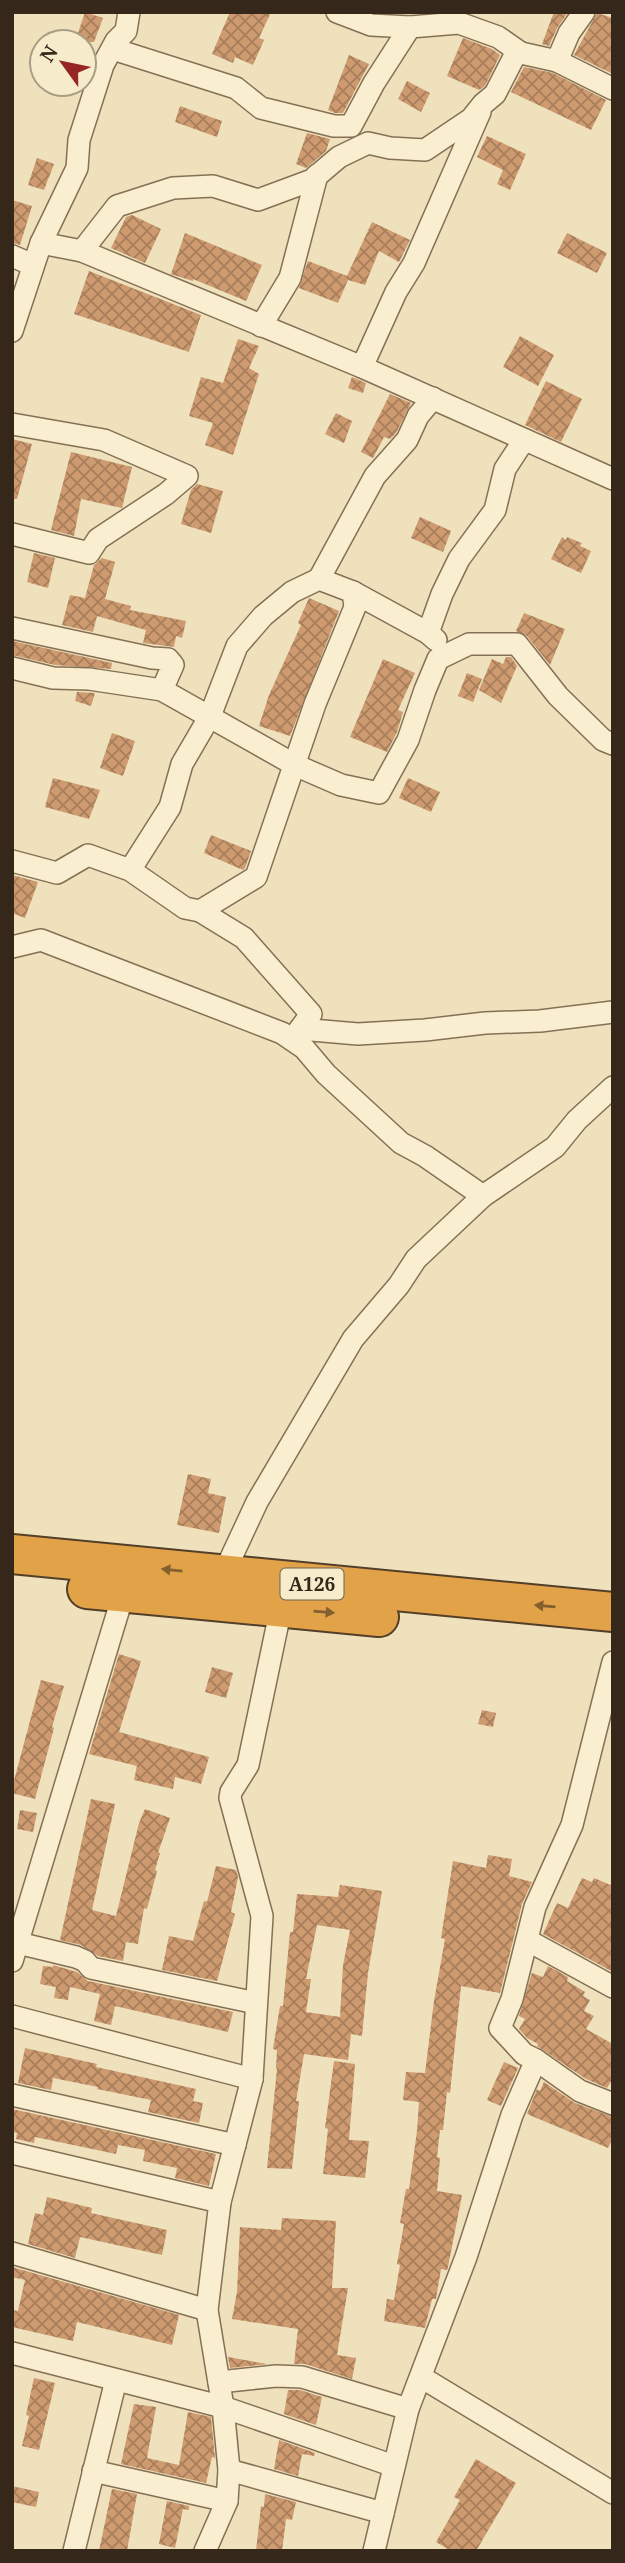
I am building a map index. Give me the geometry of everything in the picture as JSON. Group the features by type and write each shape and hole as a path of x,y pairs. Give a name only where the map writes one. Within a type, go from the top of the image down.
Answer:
{"highway":[{"name":"A126","path":"12,1554 613,1612"},
{"name":"A126","path":"12,1581 613,1638"}],"street":[{"path":"12,331 41,243 77,167 79,140 103,65 116,40 126,31 129,12"},
{"path":"337,12 371,25 410,27 459,23 498,37 522,53 557,61 613,89"},
{"path":"557,61 569,33 584,12"},
{"path":"113,50 236,88 261,108 334,126 351,126 374,83 410,27"},
{"path":"82,251 117,206 173,188 213,186 258,200 312,180 339,156 368,143 390,148 425,150 471,119 495,94 514,57 522,53"},
{"path":"362,367 396,292 414,264 483,104"},
{"path":"261,326 290,278 317,175"},
{"path":"41,243 82,251 362,367 613,479"},
{"path":"12,256 33,265"},
{"path":"130,870 170,807 182,764 210,716 237,646 263,616 292,592 319,579 375,476 407,440 418,416 433,398"},
{"path":"12,424 104,440 187,476 166,494 98,539 89,553 12,534"},
{"path":"428,633 442,594 459,559 495,510 505,470 524,440"},
{"path":"12,668 53,678 89,679 162,690 295,765 341,785 379,793 408,740 438,659 438,642 428,633 354,592 319,579"},
{"path":"200,911 256,877 315,704 355,607 354,592"},
{"path":"12,628 152,658 168,659 173,665 162,690"},
{"path":"438,659 468,644 517,644 558,696 603,740 613,744"},
{"path":"12,861 57,873 88,855 130,870 185,908 200,911 244,938 311,1014 296,1034"},
{"path":"12,947 41,940 282,1033 358,1034 425,1030 613,1012"},
{"path":"296,1034 326,1074 401,1143 425,1156 483,1196"},
{"path":"223,1575 257,1502 354,1339 399,1285 416,1259 483,1196 555,1147 577,1120 613,1087"},
{"path":"124,1592 22,1892 15,1952 76,1957 91,1968 256,2003"},
{"path":"205,2551 227,2501 229,2470 223,2407 207,2310 220,2203 252,2079 262,1916 230,1798 248,1765 281,1608"},
{"path":"613,1662 572,1825 535,1907 512,1999 500,2028 524,2054 580,2091 613,2104"},
{"path":"527,1940 613,1987"},
{"path":"12,2016 252,2079"},
{"path":"374,2551 408,2409 466,2257 512,2115 536,2060"},
{"path":"12,2095 236,2145"},
{"path":"12,2153 220,2203"},
{"path":"12,2253 207,2310"},
{"path":"12,2353 223,2407 394,2466"},
{"path":"219,2382 276,2376 302,2377 408,2409"},
{"path":"421,2376 613,2493"},
{"path":"74,2551 116,2380"},
{"path":"229,2470 383,2513"},
{"path":"93,2472 227,2501"}],"building":[{"path":"85,12 103,18 98,31 98,28 80,28"},
{"path":"230,12 271,12 259,38 264,40 253,65 235,57 233,63 212,54"},
{"path":"554,12 568,12 549,46 542,44"},
{"path":"597,13 613,18 613,74 574,55"},
{"path":"463,38 492,49 500,55 485,86 479,90 447,76"},
{"path":"349,55 369,64 343,113 335,113 328,110"},
{"path":"524,67 553,73 606,100 591,130 511,92"},
{"path":"407,81 430,93 421,112 398,99"},
{"path":"180,106 222,121 217,137 175,122"},
{"path":"307,133 330,139 326,151 306,168 296,164"},
{"path":"487,136 526,154 510,190 497,184 503,170 477,157"},
{"path":"37,158 54,164 44,190 28,185"},
{"path":"12,200 32,206 20,245 12,243"},
{"path":"132,215 161,229 145,263 111,248 126,217"},
{"path":"372,222 410,240 399,262 379,251 365,285 348,280 338,303 299,288 308,261 347,276"},
{"path":"185,233 262,265 246,301 193,279 171,274"},
{"path":"567,233 607,253 597,273 557,253"},
{"path":"89,271 201,315 189,352 74,314"},
{"path":"520,336 554,355 538,386 503,367"},
{"path":"238,339 259,346 249,368 259,374 233,455 205,445 213,423 189,416 201,377 223,383"},
{"path":"352,377 366,383 363,393 348,388"},
{"path":"546,381 582,399 561,442 525,425"},
{"path":"390,394 411,403 396,433 390,439 384,437 373,458 361,452"},
{"path":"336,413 352,421 344,443 325,434"},
{"path":"12,439 32,444 17,499 12,499"},
{"path":"71,452 132,467 122,508 81,499 74,536 51,530"},
{"path":"197,484 223,491 211,533 181,524 191,490"},
{"path":"420,517 451,531 443,552 411,538"},
{"path":"562,537 582,543 580,546 591,551 581,573 551,559"},
{"path":"34,553 55,558 48,588 27,582"},
{"path":"102,558 115,562 105,599 131,606 130,610 186,621 182,638 176,636 174,647 143,643 146,630 97,616 93,632 62,625 70,595 85,598 94,565"},
{"path":"309,598 339,611 290,736 259,726 269,695 301,625 298,623"},
{"path":"524,613 565,629 550,665 527,636 516,631"},
{"path":"12,641 112,663 111,669 55,665 12,655"},
{"path":"506,657 511,657 517,666 501,703 479,690 492,659 503,664"},
{"path":"383,659 415,673 398,710 403,712 387,752 350,737"},
{"path":"467,673 482,679 473,702 458,696"},
{"path":"77,692 95,693 91,706 75,701"},
{"path":"112,733 135,741 123,776 100,768"},
{"path":"53,778 100,790 89,819 45,807"},
{"path":"408,778 440,792 431,812 399,798"},
{"path":"211,835 251,851 243,870 204,853"},
{"path":"12,875 38,882 25,918 12,913"},
{"path":"188,1474 211,1479 208,1493 226,1497 219,1533 177,1525"},
{"path":"119,1654 141,1661 119,1732 209,1757 201,1784 175,1777 173,1789 134,1780 137,1766 89,1754"},
{"path":"212,1667 233,1673 226,1698 205,1692"},
{"path":"41,1680 64,1686 35,1799 12,1793 12,1788"},
{"path":"482,1710 496,1713 493,1727 478,1724"},
{"path":"91,1799 115,1804 92,1910 116,1916 139,1823 145,1809 170,1818 158,1853 157,1871 147,1909 144,1908 138,1944 126,1942 123,1961 98,1956 81,1945 60,1940"},
{"path":"20,1810 37,1813 33,1832 17,1829"},
{"path":"488,1855 512,1859 509,1876 532,1882 522,1904 500,1993 461,1986 450,2093 447,2092 437,2157 440,2158 437,2191 462,2195 448,2267 447,2270 441,2269 436,2299 432,2299 425,2328 384,2321 387,2299 394,2300 404,2224 400,2223 406,2189 409,2189 417,2131 419,2102 403,2100 406,2072 425,2073 445,1939 441,1938 453,1861 486,1868"},
{"path":"216,1866 236,1870 238,1877 231,1912 235,1914 217,1981 162,1970 169,1936 193,1941"},
{"path":"582,1878 592,1882 594,1878 613,1886 613,1972 543,1934 557,1903 568,1908"},
{"path":"340,1885 382,1891 368,1973 362,2036 351,2034 348,2060 304,2054 296,2101 299,2101 292,2169 267,2168 277,2069 277,2050 273,2049 280,2006 283,2006 290,1932 293,1932 297,1894 338,1897","holes":["317,1925 350,1930 343,1965 340,2017 306,2012 311,1979 306,1979"]},
{"path":"53,1965 77,1972 88,1981 233,2012 228,2032 115,2006 111,2025 94,2021 100,1994 70,1987 68,2000 54,1998 56,1987 40,1984 43,1966"},
{"path":"548,1966 568,1977 567,1981 585,1992 583,1996 590,2000 584,2011 594,2016 586,2029 613,2044 613,2078 607,2088 586,2079 537,2046 538,2044 527,2038 519,2029 525,2019 519,2016 532,1973 543,1977"},
{"path":"25,2048 196,2089 193,2101 203,2103 199,2123 148,2112 151,2100 97,2089 98,2087 53,2078 51,2090 18,2083"},
{"path":"334,2061 355,2064 349,2140 369,2141 365,2178 323,2174 328,2129 325,2128"},
{"path":"504,2062 518,2068 501,2106 487,2100"},
{"path":"544,2082 575,2103 613,2117 613,2138 608,2148 527,2114 537,2089 540,2091"},
{"path":"12,2109 216,2154 209,2186 175,2178 177,2168 143,2161 145,2150 118,2145 116,2154 35,2137 34,2143 16,2139 17,2133 12,2132"},
{"path":"47,2197 92,2208 91,2213 167,2230 162,2255 80,2237 75,2258 28,2244 35,2213 43,2215"},
{"path":"282,2218 336,2221 332,2288 348,2288 337,2355 356,2358 352,2379 305,2364 294,2364 298,2329 232,2319 237,2292 240,2227 281,2230"},
{"path":"12,2267 179,2315 172,2345 77,2322 73,2341 12,2327 12,2310 18,2311 25,2280 12,2277"},
{"path":"228,2357 267,2364 230,2368"},
{"path":"34,2378 55,2383 39,2450 22,2446"},
{"path":"288,2390 300,2390 322,2397 316,2425 284,2414"},
{"path":"134,2404 156,2407 147,2458 179,2465 188,2412 211,2417 215,2458 212,2457 206,2483 121,2464"},
{"path":"279,2440 315,2453 314,2456 302,2454 298,2476 274,2469"},
{"path":"476,2459 516,2483 476,2551 451,2551 436,2542 460,2500 454,2497"},
{"path":"12,2486 39,2492 36,2507 12,2502"},
{"path":"112,2489 137,2494 127,2551 99,2551"},
{"path":"265,2494 296,2502 292,2520 286,2519 282,2551 256,2551"},
{"path":"167,2501 189,2506 189,2510 183,2509 175,2548 159,2544"}]}
